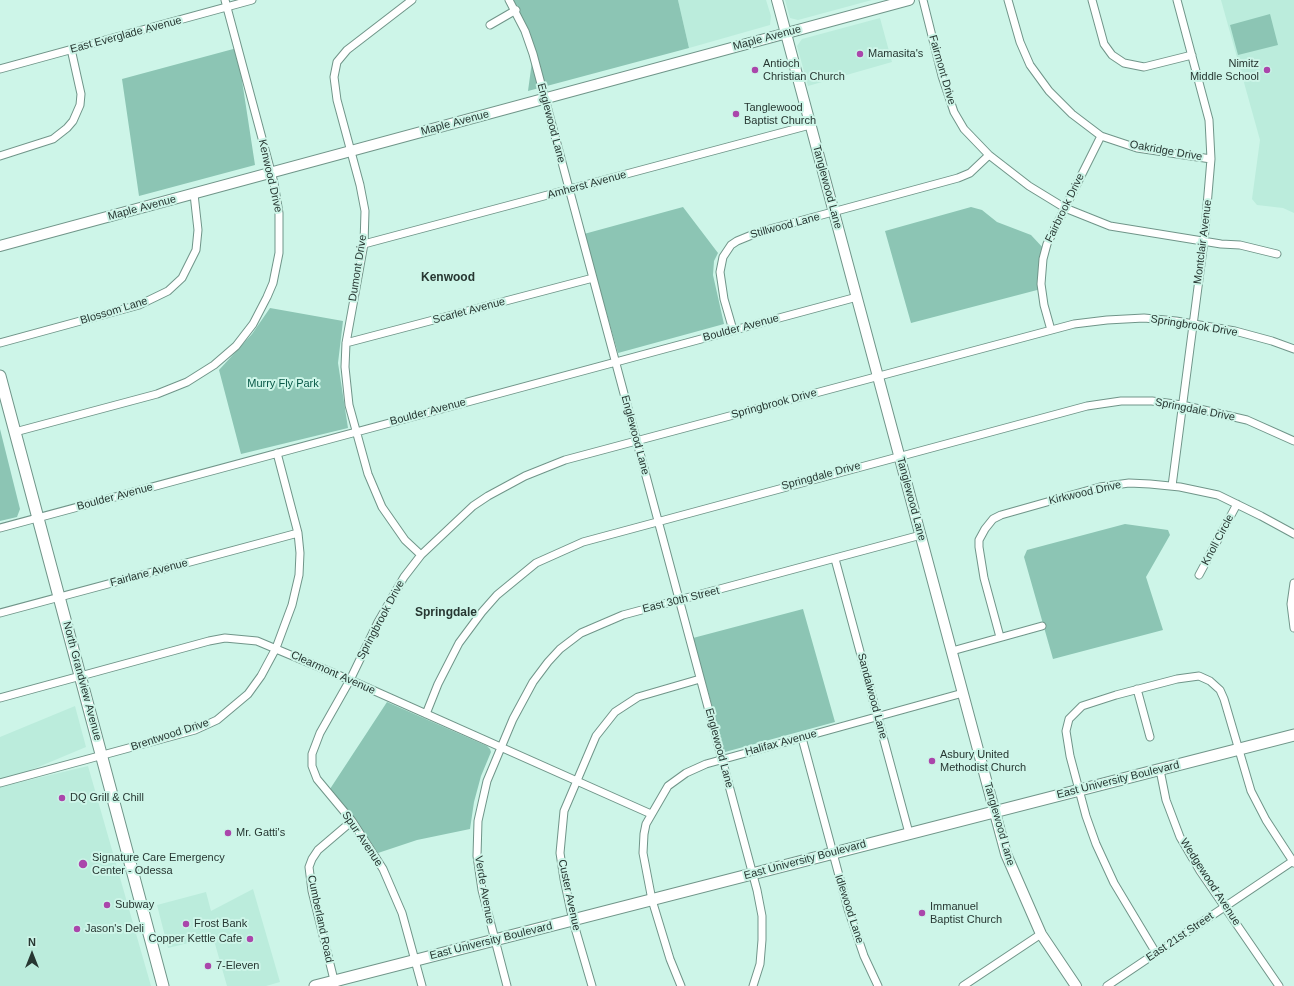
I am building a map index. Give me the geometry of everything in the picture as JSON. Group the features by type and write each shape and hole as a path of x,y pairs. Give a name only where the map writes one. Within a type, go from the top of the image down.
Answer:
{"main road":[{"name":"Tanglewood Lane","path":"777,0 995,812 1015,877 1041,934 1076,986"},
{"name":"Maple Avenue","path":"0,246 909,0"},
{"name":"North Grandview Avenue","path":"0,376 102,756 166,984"},
{"name":"East University Boulevard","path":"315,986 335,984 415,960 1294,735"}],"street":[{"name":"East Everglade Avenue","path":"0,69 71,50 226,4 252,0"},
{"name":"Dumont Drive","path":"412,0 347,50 337,62 334,70 335,86 360,185 365,211 364,244 346,343 345,367 348,405 368,474 382,507 405,540 421,555"},
{"name":"Englewood Lane","path":"510,0 516,10 532,54 753,874 762,916 760,964 753,986"},
{"name":"Fairmont Drive","path":"923,0 942,76 951,104 964,129 990,155 1029,186 1064,208 1110,226 1240,246 1278,254"},
{"name":"Oakridge Drive","path":"1008,0 1020,42 1039,78 1060,104 1101,136 1138,148 1211,159"},
{"path":"1092,0 1104,44 1112,55 1124,63 1144,67 1192,55"},
{"name":"Montclair Avenue","path":"1172,486 1204,241 1211,159 1209,120 1177,0"},
{"name":"Kenwood Drive","path":"15,432 173,388 201,374 231,351 245,335 260,312 273,283 277,268 280,247 280,224 277,200 271,173 226,4"},
{"path":"490,25 516,10"},
{"path":"0,156 53,139 68,128 73,121 80,105 81,94 71,50"},
{"name":"Amherst Avenue","path":"364,244 810,125"},
{"name":"Fairbrook Drive","path":"1051,330 1042,294 1042,269 1047,244 1101,136"},
{"name":"Stillwood Lane","path":"733,330 724,299 720,272 723,257 731,245 754,234 958,178 970,173 990,155"},
{"name":"Blossom Lane","path":"0,343 138,305 168,291 182,278 196,250 198,224 194,194"},
{"name":"Scarlet Avenue","path":"346,343 593,278"},
{"name":"Boulder Avenue","path":"0,528 856,297"},
{"name":"Springbrook Drive","path":"350,680 391,597 421,555 473,506 503,487 546,467 636,441 1051,330 1107,320 1144,318 1193,324 1255,336 1294,349"},
{"name":"Springdale Drive","path":"426,714 445,670 463,638 482,612 510,582 536,563 567,548 658,521 899,455 1087,406 1144,401 1182,405 1247,420 1294,441"},
{"name":"Brentwood Drive","path":"0,783 195,730 217,720 248,694 261,676 276,648 296,591 300,563 298,533 277,453"},
{"name":"Kirkwood Drive","path":"1000,638 984,578 979,547 981,534 989,523 1001,515 1100,487 1129,483 1172,486 1218,495 1294,534"},
{"name":"Knoll Circle","path":"1199,576 1237,504"},
{"name":"Fairlane Avenue","path":"0,613 298,533"},
{"name":"East 30th Street","path":"501,747 533,682 548,662 580,633 607,621 921,535"},
{"name":"Sandalwood Lane","path":"835,559 909,833"},
{"path":"1294,583 1291,604 1294,628"},
{"path":"952,651 1042,626"},
{"name":"Clearmont Avenue","path":"0,698 225,638 257,641 350,680 651,814"},
{"path":"1156,953 1130,912 1106,867 1093,837 1079,790 1066,731 1069,719 1077,709 1087,704 1137,689 1193,676 1204,677 1210,681 1220,690 1224,699 1251,791 1266,820 1293,862"},
{"name":"Custer Avenue","path":"592,986 573,920 564,879 560,853 564,811 596,736 615,712 638,697 700,679"},
{"name":"Spur Avenue","path":"350,680 314,745 311,760 314,772 318,779 352,821 383,869 402,913 422,986"},
{"path":"1137,689 1150,737"},
{"name":"Halifax Avenue","path":"681,986 668,952 652,900 644,863 643,843 646,824 668,786 686,773 706,764 963,693"},
{"name":"Idlewood Lane","path":"802,738 855,931 878,986"},
{"name":"Verde Avenue","path":"501,747 485,787 478,826 477,856 494,941 507,986"},
{"name":"Wedgewood Avenue","path":"1160,770 1166,800 1180,837 1200,871 1279,986"},
{"name":"Cumberland Road","path":"335,984 312,891 309,867 318,850 352,821"},
{"name":"East 21st Street","path":"1107,986 1293,862"},
{"path":"963,986 1041,934"}],"shaded area":[{"path":"678,0 766,0 771,16 770,25 689,48"},
{"path":"785,0 872,0 798,20 790,18"},
{"name":"Nimitz Middle School","path":"1221,0 1294,0 1294,213 1283,208 1257,205 1252,199 1260,140"},
{"path":"880,18 892,62 808,86 797,46 802,39"},
{"path":"75,706 86,747 0,783 0,737"},
{"path":"88,766 151,986 0,986 0,787"},
{"path":"253,889 280,982 266,986 227,986 213,937 168,948 157,905 206,892 211,911"}],"green space":[{"path":"510,0 678,0 689,48 528,91 533,54"},
{"path":"1270,14 1278,45 1238,55 1230,25"},
{"path":"237,48 255,165 139,196 122,79"},
{"path":"683,207 718,253 714,261 713,275 724,324 618,353 584,234"},
{"path":"971,207 982,210 997,222 1031,235 1045,250 1041,289 911,323 885,231"},
{"name":"Murry Fly Park","path":"270,308 343,321 338,363 348,428 241,454 219,370 252,334"},
{"path":"0,429 20,509 17,517 0,521"},
{"path":"1125,524 1168,530 1170,535 1146,577 1163,630 1053,659 1024,557 1027,550"},
{"path":"803,609 835,722 725,752 693,638"},
{"path":"387,702 487,746 490,749 491,752 481,776 474,802 470,829 417,840 378,853 352,815 330,789"}],"place":[{"name":"Mamasita's","path":"860,54"},
{"name":"Antioch Christian Church","path":"755,70"},
{"name":"Nimitz Middle School","path":"1267,70"},
{"name":"Tanglewood Baptist Church","path":"736,114"},
{"name":"Asbury United Methodist Church","path":"932,761"},
{"name":"DQ Grill & Chill","path":"62,798"},
{"name":"Mr. Gatti's","path":"228,833"},
{"name":"Signature Care Emergency Center - Odessa","path":"83,864"},
{"name":"Subway","path":"107,905"},
{"name":"Immanuel Baptist Church","path":"922,913"},
{"name":"Frost Bank","path":"186,924"},
{"name":"Jason's Deli","path":"77,929"},
{"name":"Copper Kettle Cafe","path":"250,939"},
{"name":"7-Eleven","path":"208,966"}],"district":[{"name":"Kenwood","path":"448,278"},
{"name":"Springdale","path":"446,613"}]}
